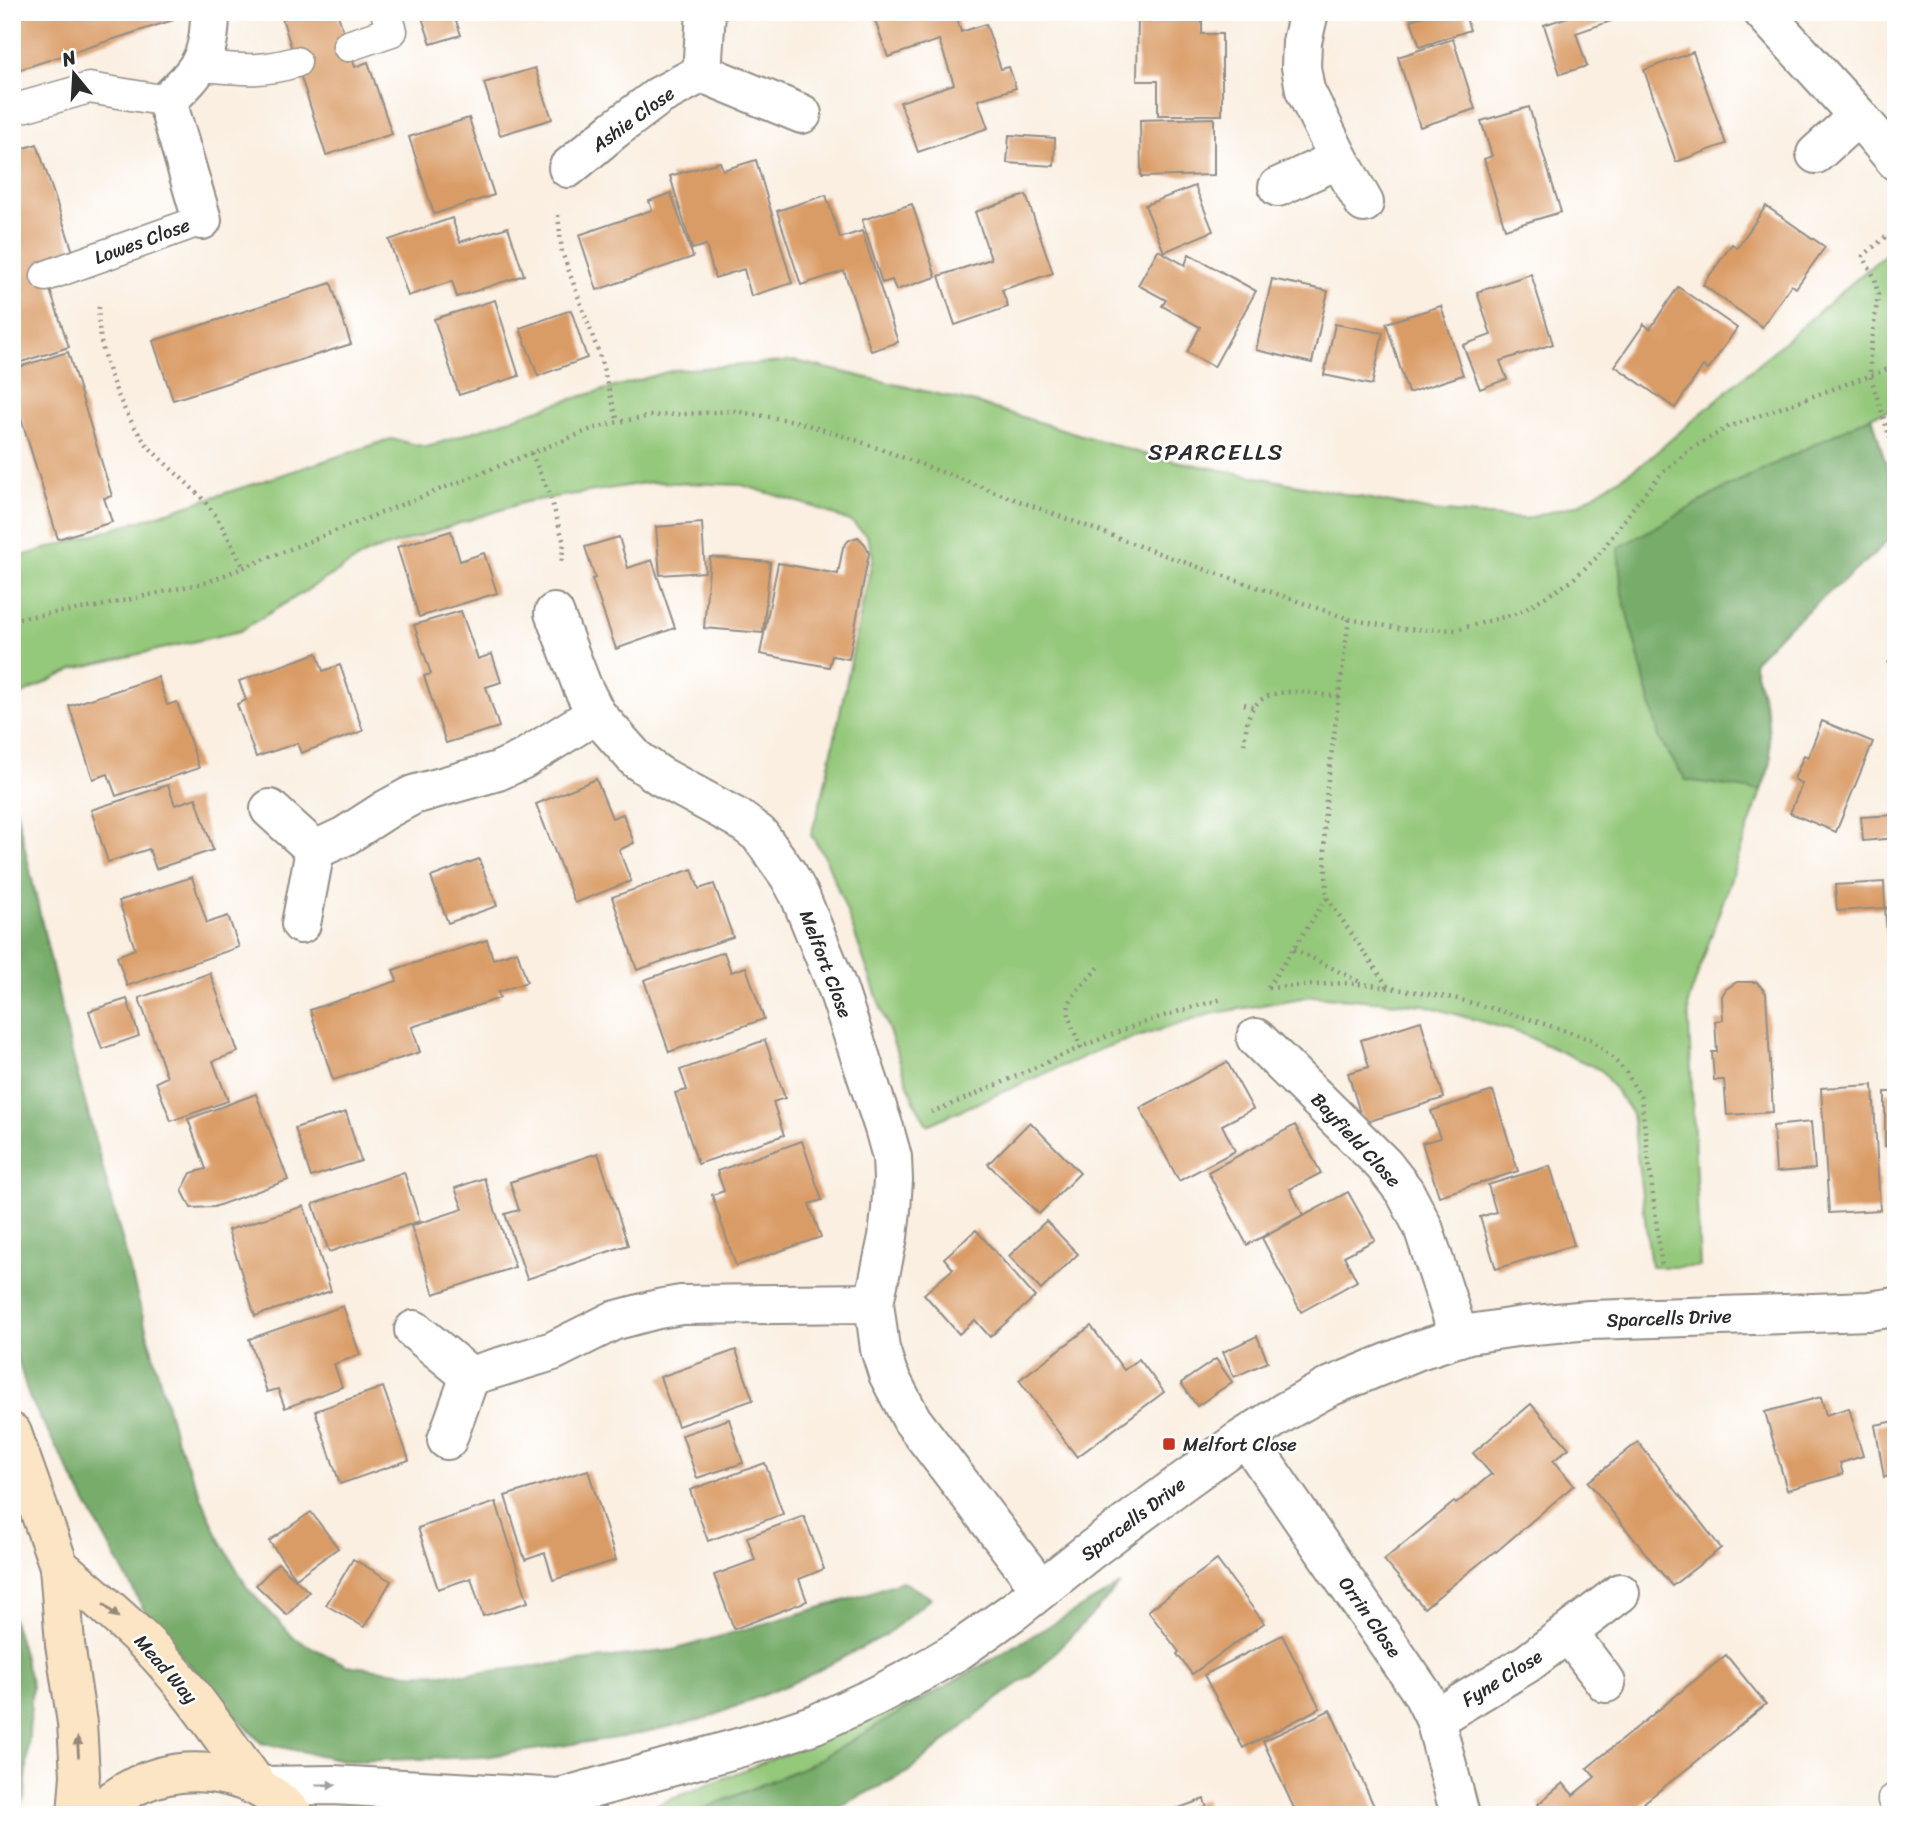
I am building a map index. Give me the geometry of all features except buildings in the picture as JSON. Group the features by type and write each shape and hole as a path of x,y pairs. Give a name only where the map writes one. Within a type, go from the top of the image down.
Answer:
{"main road":[{"name":"Mead Way","path":"12,1433 60,1566 65,1644 77,1723 80,1775 77,1815"},
{"name":"Mead Way","path":"60,1566 156,1654 205,1713 258,1786"},
{"path":"95,1815 127,1789 162,1775 194,1770 227,1775 258,1786 285,1805 294,1815"}],"street":[{"path":"167,101 201,66 206,50 210,12"},
{"path":"706,12 702,74 802,114"},
{"path":"1309,12 1302,42 1301,67 1306,90 1339,159 1364,203"},
{"path":"1763,12 1896,161"},
{"name":"Ashie Close","path":"568,168 659,96 702,74"},
{"name":"Lowes Close","path":"167,101 202,220"},
{"path":"1816,154 1858,116"},
{"path":"1278,187 1339,159"},
{"name":"Melfort Close","path":"554,613 582,686 596,714 636,759 660,776 739,819 759,834 800,896 837,987 892,1157 893,1180 888,1237 874,1303 880,1349 888,1374 912,1420 1041,1590"},
{"path":"315,850 345,836 413,795 498,771 522,760 596,714"},
{"path":"270,809 315,850"},
{"path":"301,924 315,850"},
{"name":"Bayfield Close","path":"1256,1038 1384,1165 1405,1192 1423,1227 1459,1337"},
{"path":"470,1376 553,1351 613,1321 658,1308 681,1305 874,1303"},
{"name":"Sparcells Drive","path":"258,1786 333,1785 549,1806 815,1724 918,1674 1014,1611 1108,1538 1286,1411 1329,1387 1419,1350 1459,1337 1523,1326 1590,1320 1799,1314 1896,1307"},
{"path":"414,1330 470,1376"},
{"path":"447,1440 470,1376"},
{"name":"Orrin Close","path":"1246,1437 1422,1693 1434,1719 1460,1815"},
{"name":"Fyne Close","path":"1434,1719 1528,1663 1620,1593"},
{"path":"1569,1634 1606,1682"}],"lane":[{"path":"348,46 392,31 386,12"},
{"path":"201,66 250,70 272,69 296,62"},
{"path":"12,110 89,88 167,101"},
{"name":"Lowes Close","path":"46,276 202,220"}],"path":[{"path":"568,168 557,220 562,253 599,354 618,422"},
{"path":"1896,228 1863,256 1875,278 1878,295 1870,375 1896,457"},
{"path":"117,251 100,298 98,317 100,342 112,380 129,417 146,443 206,503 244,568"},
{"path":"12,619 96,607 207,582 592,429 651,416 733,411 796,421 856,440 1161,554 1349,619 1402,629 1456,630 1518,613 1570,582 1597,557 1661,474 1691,449 1728,427 1896,366"},
{"path":"531,453 549,492 564,543 554,613"},
{"path":"1349,619 1324,825 1327,898 1388,987"},
{"path":"1244,744 1253,707 1274,694 1294,691 1339,697"},
{"path":"1244,704 1253,707"},
{"path":"1268,988 1327,898"},
{"path":"1294,949 1363,983"},
{"path":"1081,1048 1070,1019 1069,1005 1100,966"}],"green space":[{"path":"1896,245 1896,408 1872,416 1895,497 1896,531 1877,552 1781,633 1753,662 1767,714 1771,762 1688,1003 1700,1267 1651,1267 1632,1114 1601,1070 1520,1033 1424,1005 1313,996 1211,1014 1106,1047 927,1125 914,1101 844,904 825,857 811,835 824,789 873,556 867,536 852,522 814,507 742,485 652,482 525,502 368,553 240,631 74,669 12,699 12,559 143,520 391,439 427,447 558,403 674,370 795,361 976,403 1150,456 1432,511 1525,519 1579,504 1645,462"},
{"path":"1872,416 1895,497 1896,531 1877,552 1781,633 1753,662 1767,714 1771,762 1761,791 1686,780 1660,740 1622,593 1618,548 1727,487"},
{"path":"12,792 72,1054 175,1436 218,1536 248,1589 294,1638 346,1665 406,1673 468,1674 673,1650 857,1597 902,1581 931,1598 886,1635 804,1678 708,1718 623,1737 483,1757 348,1761 261,1743 151,1623 29,1397 12,1340"},
{"path":"1120,1585 1040,1668 908,1772 823,1815 689,1815 809,1765"},
{"path":"12,1616 32,1686 25,1797 13,1815"},
{"path":"931,1695 809,1765 689,1815 632,1815"}],"place":[{"name":"Melfort Close","path":"1169,1444"}],"district":[{"name":"SPARCELLS","path":"1216,452"}]}
